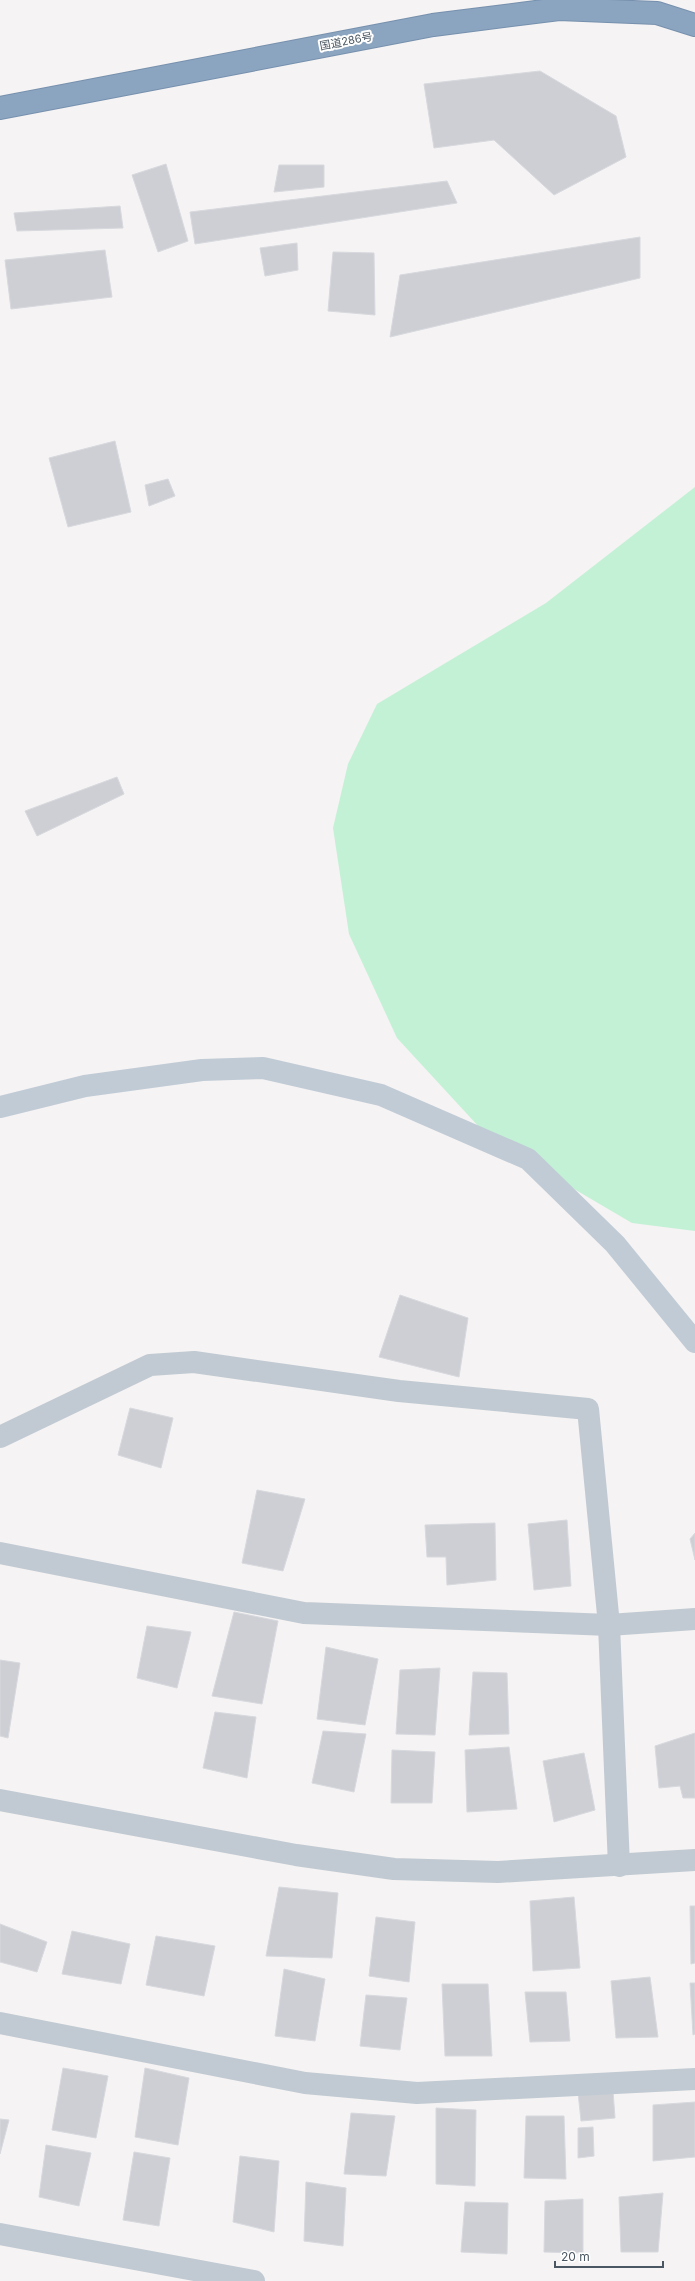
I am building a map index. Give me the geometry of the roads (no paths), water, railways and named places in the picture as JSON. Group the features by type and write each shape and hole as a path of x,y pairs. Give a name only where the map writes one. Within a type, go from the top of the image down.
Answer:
{"highway":[{"name":"国道286号","path":"0,108 433,25 559,9 657,13 695,25"}],"street":[{"path":"0,1107 85,1086 202,1070 263,1068 381,1095 528,1159 615,1244 695,1342"},
{"path":"0,1437 150,1365 194,1362 399,1391 588,1409 609,1625 619,1866"},
{"path":"0,1553 304,1614 609,1625 695,1619"},
{"path":"0,1800 296,1855 394,1869 498,1872 619,1866 695,1860"},
{"path":"0,2023 305,2083 417,2093 695,2079"},
{"path":"0,2234 254,2281"}]}
